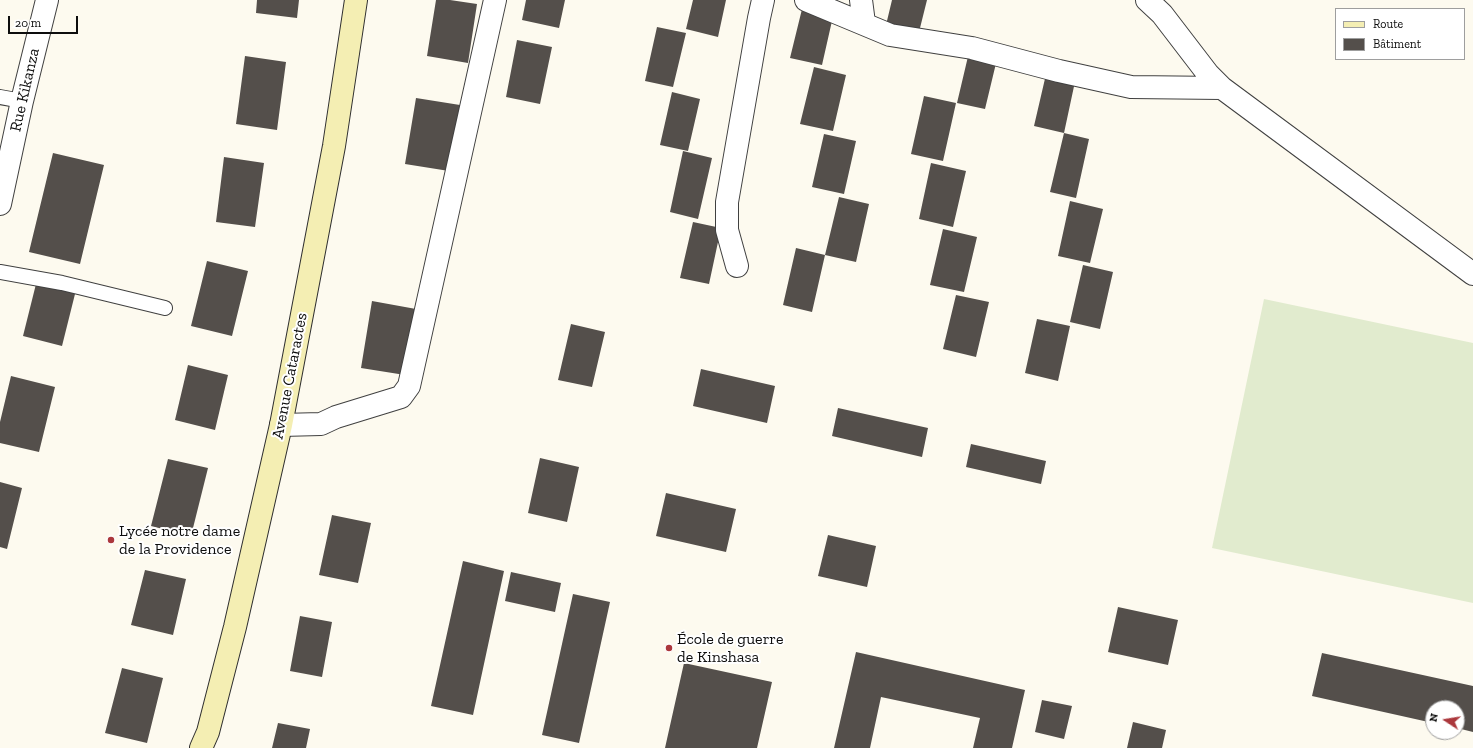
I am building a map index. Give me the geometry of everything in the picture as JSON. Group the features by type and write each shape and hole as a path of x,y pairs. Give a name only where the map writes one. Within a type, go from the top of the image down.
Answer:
{"street":[{"name":"Rue Kikanza","path":"0,204 22,101 47,0"},
{"name":"Avenue Cataractes","path":"201,748 208,732 235,627 281,425 334,146 356,0"},
{"path":"281,425 321,424 336,417 401,397 409,386 495,0"},
{"path":"737,266 727,230 727,202 758,18 763,0"},
{"path":"806,0 890,35 972,48 1059,71 1131,87 1222,88"},
{"path":"860,0 864,23"},
{"path":"1147,0 1162,14 1208,74 1222,88 1473,274"}],"lane":[{"path":"0,97 22,101"},
{"path":"0,272 62,283 165,308"}],"green space":[{"path":"1264,299 1473,343 1473,603 1212,548"}],"building":[{"path":"257,0 299,0 297,18 256,13"},
{"path":"436,0 450,0 477,4 468,63 427,56"},
{"path":"526,0 565,0 559,28 522,20"},
{"path":"693,0 726,0 718,37 686,29"},
{"path":"892,0 927,0 919,32 886,25"},
{"path":"803,5 834,12 822,65 790,58"},
{"path":"657,27 686,33 673,87 645,81"},
{"path":"517,40 552,47 540,104 506,97"},
{"path":"970,48 998,55 985,109 957,103"},
{"path":"245,56 286,62 277,130 236,124"},
{"path":"814,67 846,75 833,131 800,124"},
{"path":"1047,70 1076,77 1064,133 1034,126"},
{"path":"672,92 700,99 688,151 660,145"},
{"path":"924,96 956,103 943,161 911,154"},
{"path":"416,98 460,105 449,171 405,164"},
{"path":"1064,133 1089,139 1076,198 1050,192"},
{"path":"824,134 856,141 844,194 812,187"},
{"path":"683,151 712,158 698,219 670,212"},
{"path":"53,153 104,165 80,264 29,252"},
{"path":"224,157 264,163 255,227 216,222"},
{"path":"931,163 966,171 953,227 919,219"},
{"path":"839,197 869,204 856,262 825,255"},
{"path":"1070,201 1103,209 1090,263 1058,256"},
{"path":"693,222 721,228 709,284 680,278"},
{"path":"943,229 977,237 964,292 930,285"},
{"path":"796,248 825,255 812,312 783,305"},
{"path":"207,261 248,271 232,336 191,326"},
{"path":"1083,265 1113,272 1100,329 1070,322"},
{"path":"37,280 76,290 62,346 23,336"},
{"path":"956,295 989,302 976,357 943,349"},
{"path":"372,301 416,309 405,375 361,368"},
{"path":"1037,319 1070,326 1058,381 1025,373"},
{"path":"571,324 605,332 592,387 558,380"},
{"path":"188,365 228,375 215,430 175,420"},
{"path":"701,369 775,386 767,423 693,406"},
{"path":"11,376 55,387 39,452 0,443 0,422"},
{"path":"838,408 928,428 922,457 832,436"},
{"path":"971,444 1046,461 1041,484 966,467"},
{"path":"540,458 579,467 567,522 528,513"},
{"path":"168,459 208,468 191,536 151,526"},
{"path":"0,482 22,488 7,549 0,547"},
{"path":"666,493 736,509 726,552 656,536"},
{"path":"332,515 371,523 358,583 319,575"},
{"path":"828,535 876,546 867,587 818,576"},
{"path":"463,561 504,571 473,715 431,706"},
{"path":"145,570 186,579 173,635 131,625"},
{"path":"511,572 561,583 555,612 505,601"},
{"path":"573,594 610,602 579,743 542,735"},
{"path":"1118,607 1178,620 1168,665 1108,652"},
{"path":"300,616 332,622 322,677 290,671"},
{"path":"856,652 1025,690 1012,748 973,748 980,718 881,697 870,748 834,748"},
{"path":"1322,653 1473,686 1473,732 1465,730 1465,700 1425,700 1425,721 1312,696"},
{"path":"684,663 772,682 757,748 665,748"},
{"path":"122,668 163,678 147,743 105,733"},
{"path":"1042,700 1072,706 1064,739 1035,732"},
{"path":"1133,722 1166,730 1162,748 1127,748"},
{"path":"278,723 310,729 306,748 272,748"}],"place":[{"name":"Lycée notre dame de la Providence","path":"111,540"},
{"name":"École de guerre de Kinshasa","path":"669,648"}]}
